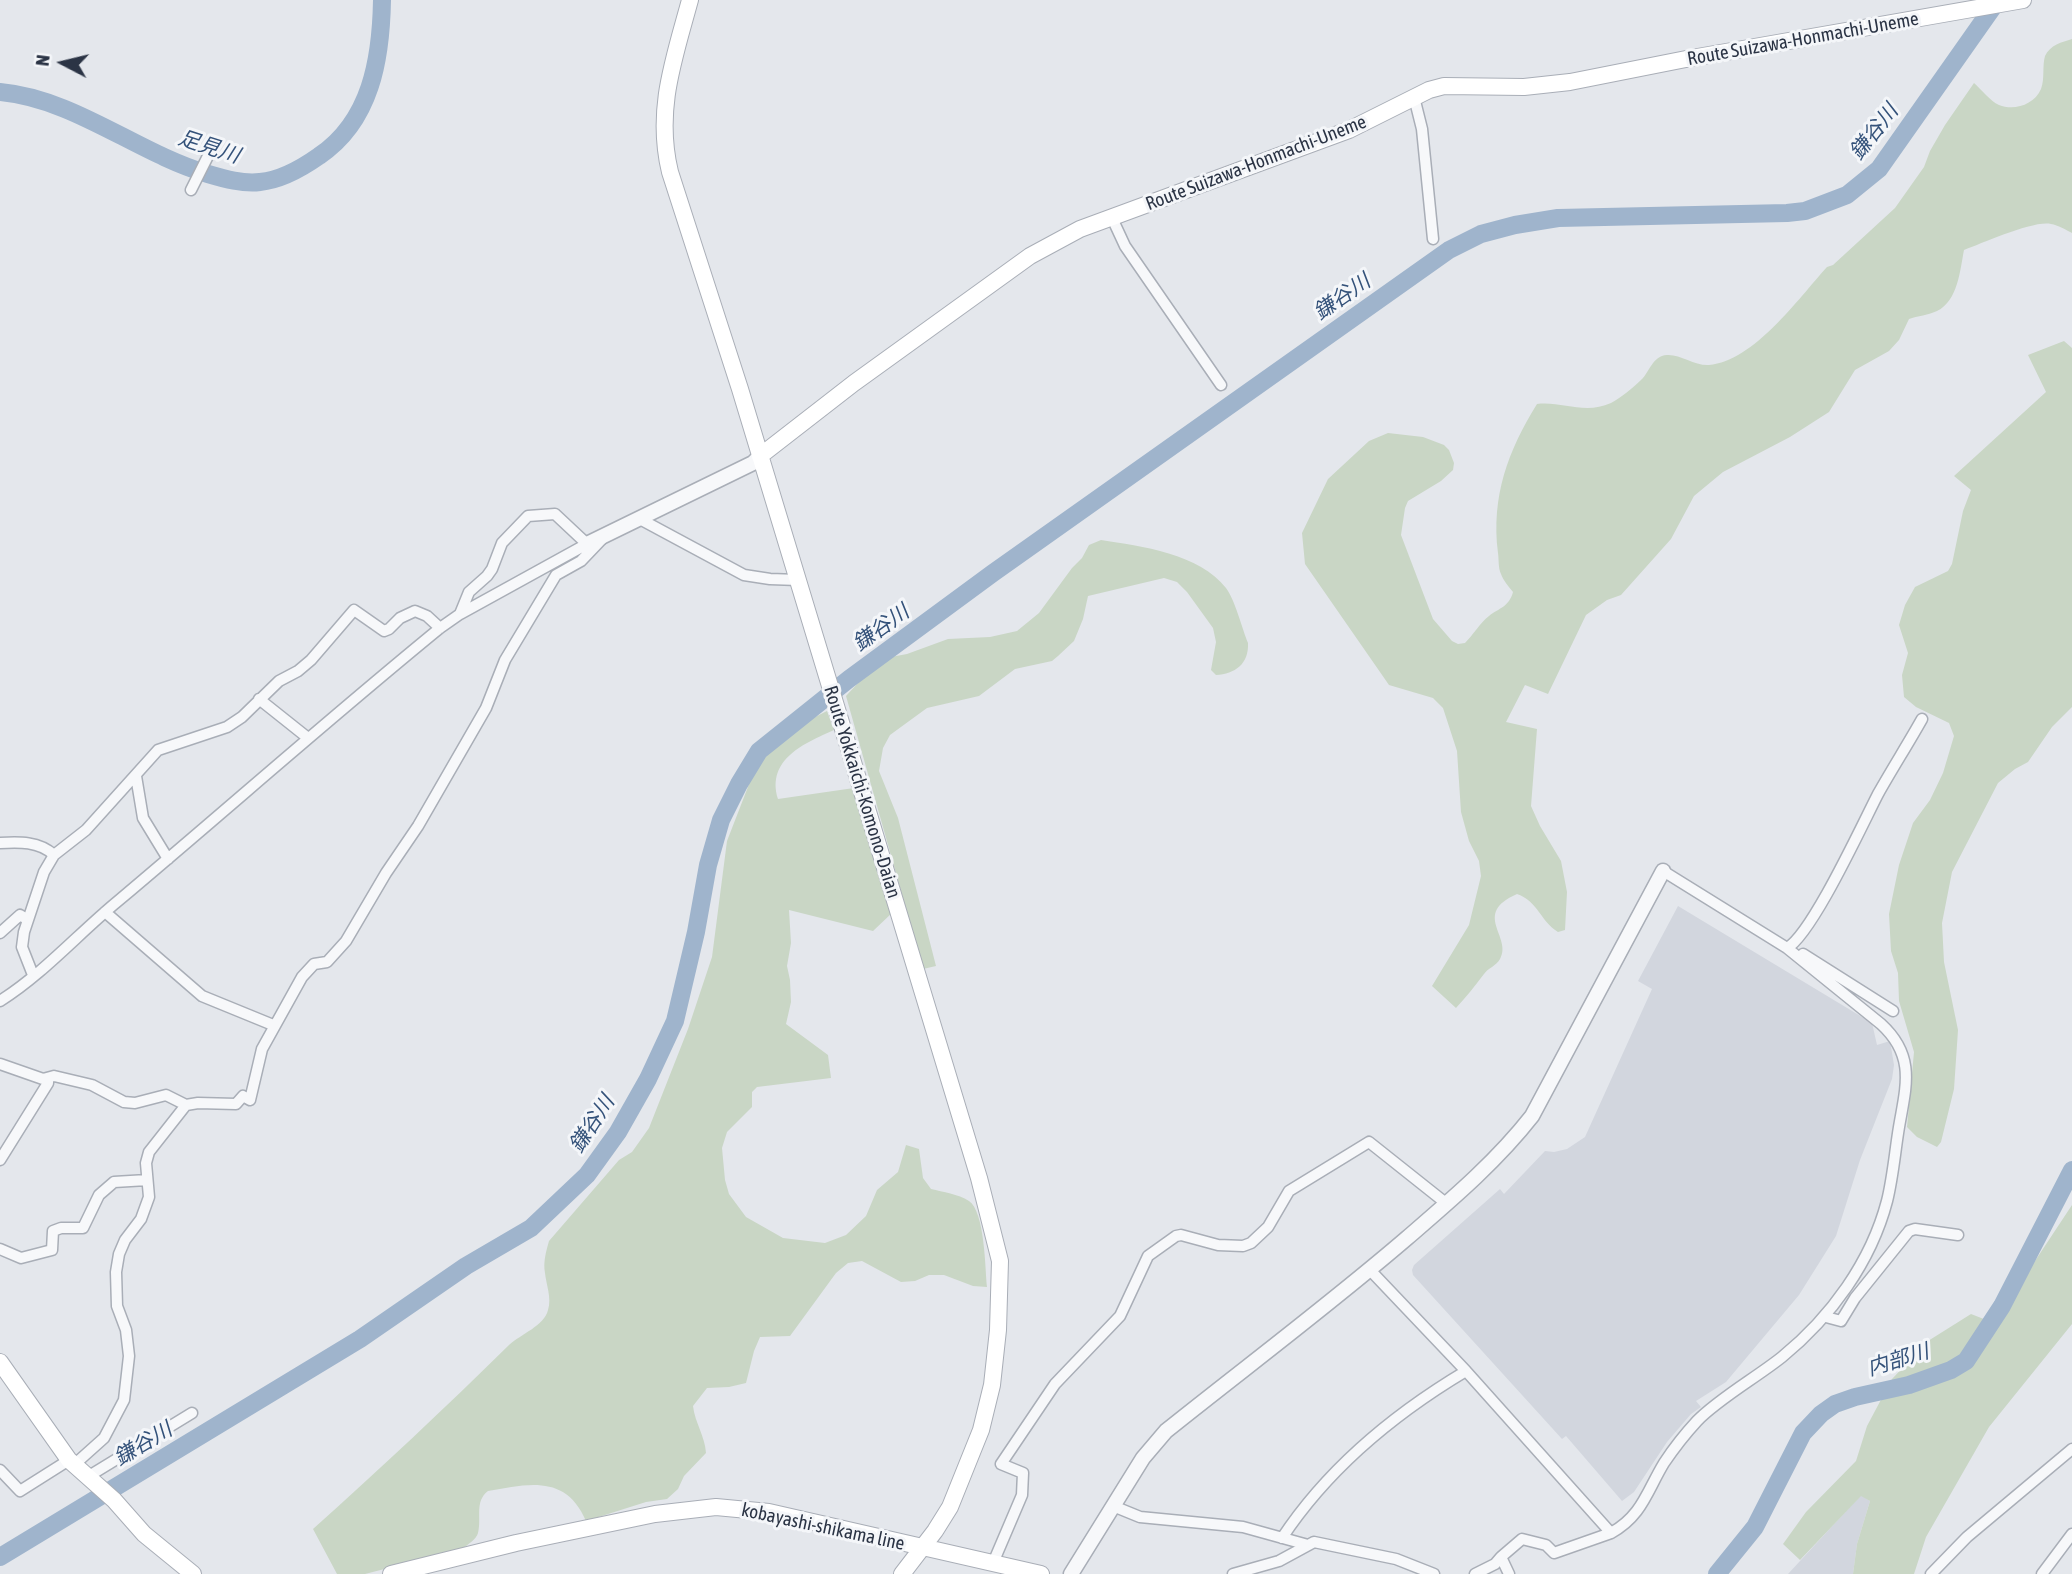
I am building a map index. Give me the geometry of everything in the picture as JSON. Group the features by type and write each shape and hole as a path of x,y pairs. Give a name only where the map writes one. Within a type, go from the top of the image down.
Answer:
{"main road":[{"name":"Route Yokkaichi-Komono-Daian","path":"690,0 667,81 664,123 666,156 979,1178 1000,1261 996,1357 981,1430 950,1507 902,1574"},
{"name":"Route Suizawa-Honmachi-Uneme","path":"760,456 898,350 1030,256 1080,229 1349,130 1413,97 1444,86 1524,86 1570,82 2017,1"},
{"path":"0,1362 72,1462 111,1497 144,1534 193,1574"},
{"name":"kobayashi-shikama line","path":"391,1574 438,1568 655,1514 716,1507 769,1512 1041,1574"}],"street":[{"path":"1413,97 1422,129 1433,239"},
{"path":"192,188 207,158"},
{"path":"1112,218 1125,246 1222,385"},
{"path":"0,1001 20,988 307,738 440,628 460,614 587,544 752,463 760,456"},
{"path":"460,614 469,592 492,569 502,543 528,516 555,514 587,544"},
{"path":"638,517 744,575 800,587"},
{"path":"0,1063 43,1079 54,1076 92,1085 124,1102 135,1103 166,1095 186,1105 236,1104 243,1096 250,1100 262,1049 302,977 314,964 327,962 346,941 386,873 418,826 486,708 505,660 556,575 582,561 607,534"},
{"path":"33,975 22,947 44,872 54,855 86,830 158,750 227,727 242,717 279,681 311,660 354,610 384,631 400,618 415,611 427,616 440,628"},
{"path":"259,699 307,738"},
{"path":"1787,948 1795,943 1813,917 1922,719"},
{"path":"136,776 143,818 168,859"},
{"path":"0,843 20,842 45,846 54,855"},
{"path":"1071,1574 1143,1458 1166,1431 1370,1270 1447,1204 1503,1150 1532,1116 1663,871 1787,948 1893,1035 1904,1055 1907,1076 1887,1200 1873,1241 1826,1317 1807,1337 1700,1418 1677,1444 1637,1513 1624,1526 1554,1553 1546,1545 1522,1539 1495,1564 1475,1574"},
{"path":"105,912 202,996 273,1025"},
{"path":"0,933 20,915 28,920"},
{"path":"1787,948 1805,955 1893,1011"},
{"path":"0,1160 48,1083 48,1077"},
{"path":"0,1470 20,1491 72,1462 104,1438 124,1400 129,1356 126,1330 117,1306 116,1272 119,1254 125,1240 141,1219 149,1197 146,1163 149,1152 186,1105"},
{"path":"993,1563 1022,1495 1023,1473 1000,1464 1055,1384 1120,1316 1148,1256 1181,1235 1218,1245 1243,1246 1251,1243 1268,1227 1289,1191 1369,1142 1447,1204"},
{"path":"0,1249 21,1258 52,1250 53,1231 61,1228 83,1228 99,1195 114,1182 147,1180"},
{"path":"1826,1317 1841,1321 1855,1298 1909,1231 1915,1229 1958,1235"},
{"path":"1370,1270 1466,1371 1611,1533"},
{"path":"1282,1538 1300,1511 1332,1473 1422,1397 1466,1371"},
{"path":"90,1477 192,1413"},
{"path":"1931,1574 1967,1537 2072,1449"},
{"path":"1113,1506 1140,1517 1243,1527 1308,1545"},
{"path":"2042,1574 2072,1534"},
{"path":"1233,1574 1279,1561 1314,1542 1396,1559 1434,1574"},
{"path":"1501,1557 1509,1574"}],"shaded area":[{"path":"1678,906 1872,1023 1877,1045 1890,1041 1894,1065 1892,1079 1860,1160 1836,1236 1799,1295 1726,1382 1696,1401 1701,1407 1691,1414 1667,1442 1634,1492 1622,1501 1566,1436 1562,1439 1413,1275 1412,1270 1414,1265 1500,1189 1504,1194 1545,1151 1567,1149 1585,1137 1652,989 1638,981"},
{"path":"1861,1495 1870,1501 1857,1544 1853,1574 1788,1574"}],"green space":[{"path":"2072,39 2072,233 2056,225 2033,225 1964,250 1954,293 1944,306 1934,312 1909,319 1899,340 1889,351 1855,370 1829,412 1790,437 1723,472 1694,496 1671,539 1621,595 1607,600 1586,615 1548,694 1525,685 1506,722 1537,729 1531,806 1561,861 1567,892 1565,930 1558,932 1552,928 1524,897 1517,894 1504,902 1497,910 1495,918 1502,942 1500,959 1456,1008 1432,986 1469,925 1481,876 1479,861 1469,841 1461,812 1457,751 1443,708 1433,698 1389,685 1305,564 1302,533 1328,479 1369,441 1388,433 1423,437 1444,445 1449,450 1454,463 1453,470 1441,481 1408,501 1401,535 1433,619 1452,641 1465,643 1486,619 1506,604 1513,592 1499,569 1497,512 1510,457 1537,404 1583,408 1601,406 1611,403 1630,389 1662,356 1672,355 1709,365 1726,361 1742,352 1758,341 1789,311 1827,267 1833,265 1895,208 1924,167 1945,125 1974,83 1999,105 2017,107 2029,103 2041,89 2047,52 2057,44"},
{"path":"2064,341 2072,348 2072,707 2052,727 2028,762 1998,783 1952,872 1942,923 1944,962 1958,1030 1954,1089 1941,1142 1937,1147 1917,1137 1907,1127 1914,1052 1899,1001 1898,973 1891,951 1889,914 1899,865 1913,823 1930,800 1943,773 1954,736 1949,723 1916,707 1904,697 1902,675 1908,653 1899,625 1905,605 1915,587 1948,571 1952,564 1963,511 1971,490 1954,476 2046,392 2028,355"},
{"path":"1101,540 1134,545 1186,559 1215,576 1226,588 1235,607 1248,643 1246,657 1235,670 1216,675 1211,670 1216,642 1213,628 1187,592 1177,582 1164,578 1088,596 1074,641 1052,661 1015,669 979,696 927,708 890,735 883,748 879,771 898,818 936,966 923,969 846,696 880,659 907,654 948,639 990,637 1017,631 1039,613 1089,545"},
{"path":"827,711 834,730 800,747 783,763 776,785 778,799 854,788 892,913 873,931 789,910 791,943 787,966 791,1002 786,1024 828,1055 831,1078 757,1087 752,1092 752,1107 727,1132 722,1148 725,1180 729,1194 746,1217 783,1238 825,1243 846,1235 866,1216 877,1190 898,1172 906,1145 919,1149 923,1178 931,1189 960,1197 974,1207 981,1228 987,1287 973,1286 944,1275 929,1275 915,1281 901,1282 862,1261 848,1263 836,1273 790,1336 760,1337 746,1383 707,1388 693,1406 706,1453 667,1499 646,1502 586,1521 578,1506 557,1489 531,1485 488,1491 481,1500 477,1535 462,1549 365,1574 337,1574 313,1529 509,1345 546,1316 549,1301 544,1265 549,1241 619,1160 632,1152 649,1128 688,1029 712,957 727,841 758,761 795,727"},
{"path":"2072,1205 2072,1324 1989,1427 1926,1537 1914,1574 1853,1574 1857,1544 1870,1501 1861,1496 1800,1560 1783,1544 1806,1512 1856,1461 1867,1426 1892,1379 1928,1341 1971,1314 1994,1323"}],"waterway":[{"name":"足見川","path":"0,92 28,97 80,115 182,165 208,174 241,182 268,181 291,173 312,160 337,142 351,125 370,87 379,44 382,0"},
{"name":"鎌谷川","path":"0,1557 360,1339 466,1266 531,1228 587,1175 618,1132 648,1079 675,1021 696,932 708,865 721,820 739,784 759,751 849,679 993,573 1449,250 1481,234 1558,218 1787,213 1805,211 1847,195 1879,169 1998,0"},
{"name":"内部川","path":"1717,1574 1755,1527 1803,1433 1821,1414 1835,1404 1909,1385 1951,1370 1966,1361 2002,1306 2072,1170"}]}
